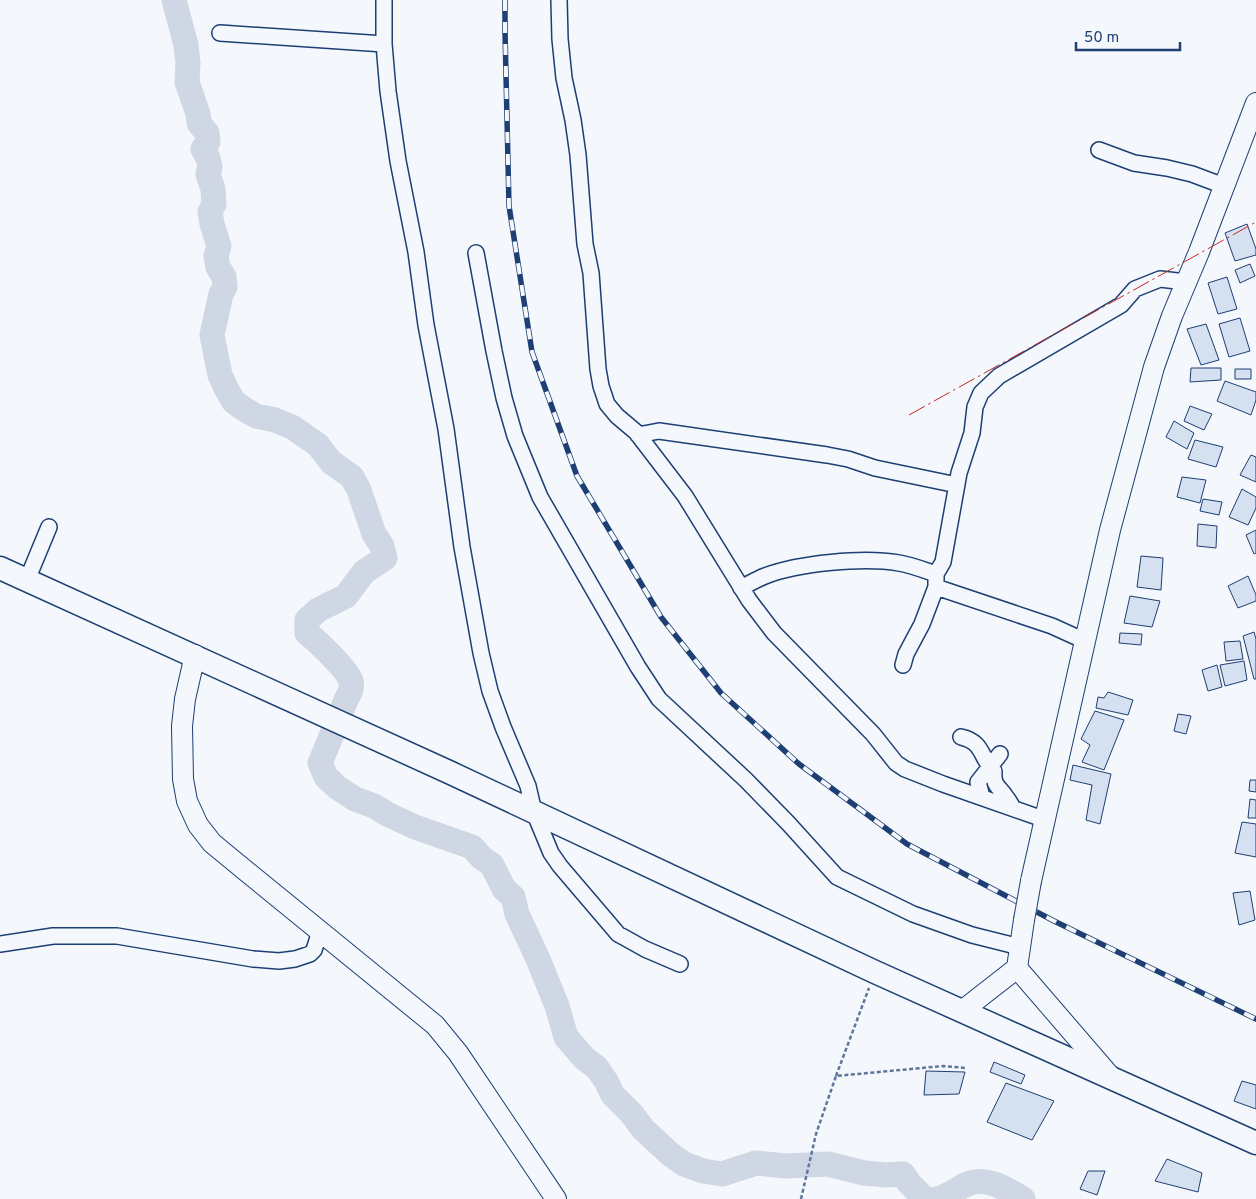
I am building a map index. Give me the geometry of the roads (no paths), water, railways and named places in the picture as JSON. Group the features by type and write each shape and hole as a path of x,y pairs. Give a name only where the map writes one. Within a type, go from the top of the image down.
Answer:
{"highway":[{"path":"0,568 534,812 875,972 1256,1143"}],"main road":[{"path":"962,1011 1017,968 1043,819 1110,530 1136,429 1154,367 1172,316 1256,103"},
{"path":"195,656 185,699 182,726 183,779 187,801 198,825 212,843 435,1025 464,1061 556,1199"},
{"path":"1017,968 1110,1076"}],"street":[{"path":"384,0 384,44 388,91 398,161 416,252 426,325 446,429 459,528 481,653 490,691 503,728 528,786 534,812 551,853 560,866 618,934 632,943 680,964"},
{"path":"559,0 564,78 578,155 585,244 591,273 601,386 607,404 638,435 685,496 741,588 774,633 879,740 896,764 905,769 1043,819"},
{"path":"220,33 384,44"},
{"path":"1099,150 1134,163 1192,174 1224,186"},
{"path":"476,253 504,398 518,444 540,497 638,667 659,699 752,786 837,877 920,917 972,935 1020,947"},
{"path":"903,665 906,654 922,624 943,562 957,485 972,433 975,407 981,393 1000,376 1120,305 1135,289 1160,279 1186,282"},
{"path":"638,435 660,431 827,455 848,459 875,468 957,485"},
{"path":"27,580 49,527"},
{"path":"741,588 766,576 800,566 882,560 901,563 936,580 1085,641"},
{"path":"962,737 970,739 982,751 984,759 994,772 993,780 1013,808"},
{"path":"982,797 978,782 1000,754"},
{"path":"0,944 53,936 117,936 253,959 278,961 295,960 310,954 314,950 320,930"}],"waterway":[{"path":"174,0 186,45 188,63 187,82 198,114 199,123 207,133 208,142 203,149 208,158 210,167 208,174 213,189 214,204 210,212 219,246 216,256 218,267 224,277 225,287 221,294 212,335 220,375 234,402 256,416 275,420 292,427 318,445 331,462 352,477 359,490 374,534 382,546 385,558 364,572 346,596 318,610 307,620 307,633 338,663 351,681 350,691 320,763 326,777 338,788 355,799 374,806 415,827 472,847 492,865 504,889 513,897 517,914 557,1006 566,1037 584,1058 597,1068 613,1095 632,1114 643,1129 684,1164 703,1171 722,1174 756,1163 786,1166 828,1164 864,1173 903,1174 925,1199"},
{"path":"937,1199 973,1182 996,1184 1023,1199"}],"railway":[{"path":"505,0 509,206 532,352 577,476 661,617 721,693 799,764 907,844 1054,921 1256,1019"}]}
